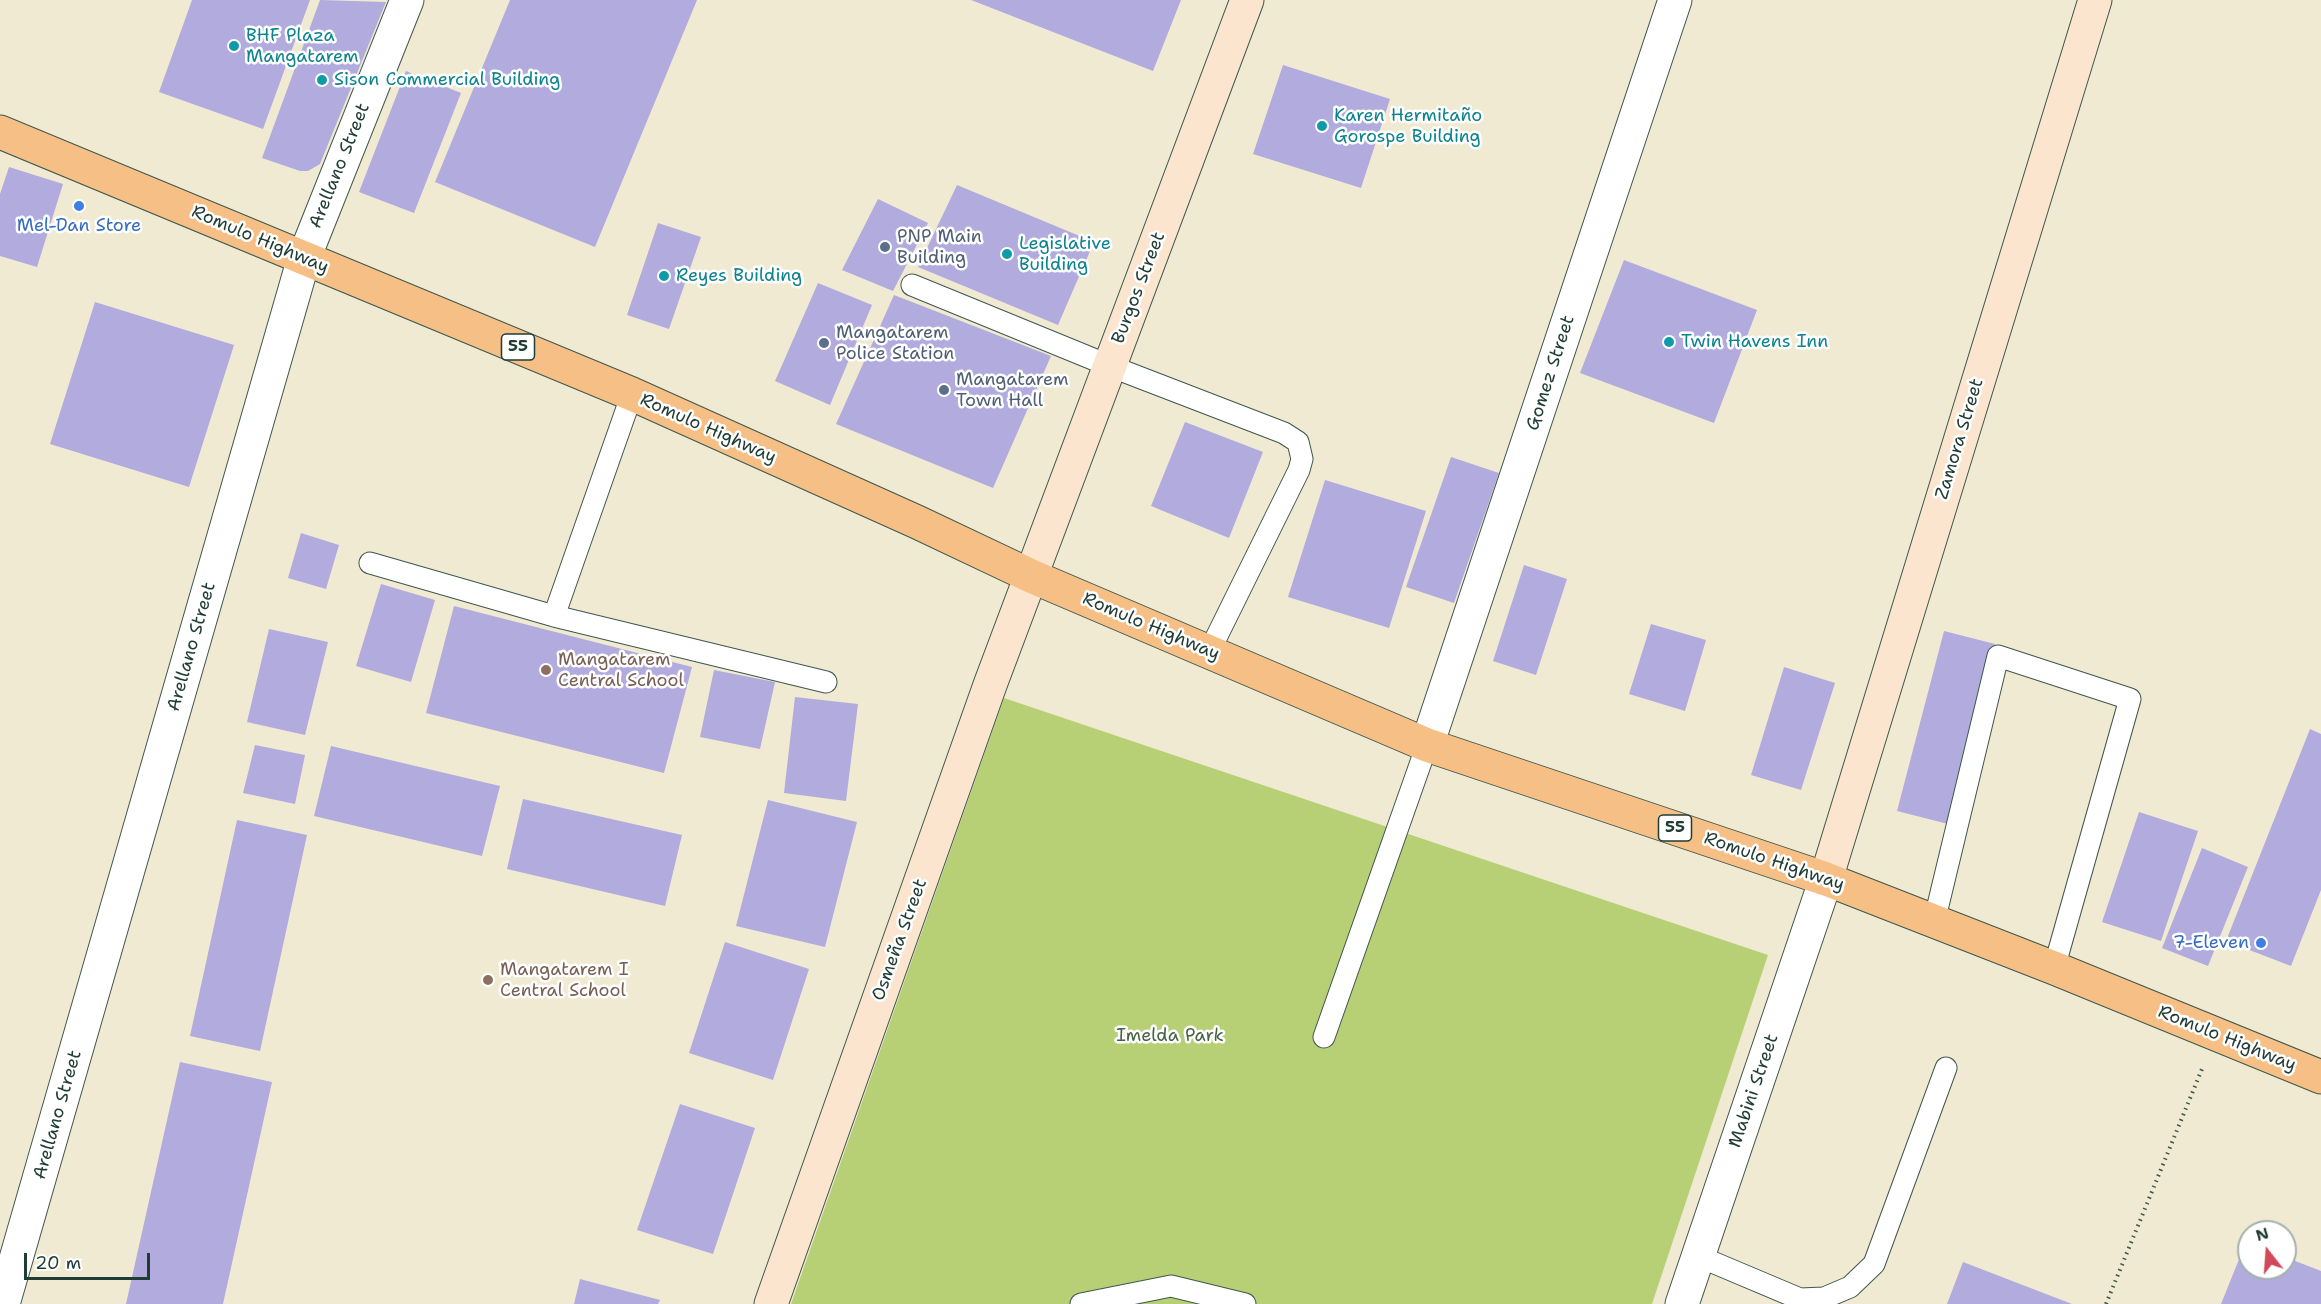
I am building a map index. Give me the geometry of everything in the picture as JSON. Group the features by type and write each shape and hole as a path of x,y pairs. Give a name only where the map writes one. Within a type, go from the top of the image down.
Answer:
{"highway":[{"name":"Romulo Highway","path":"0,132 632,394 917,522 1031,576 1427,745 1826,879 2054,968 2321,1077"}],"street":[{"name":"Arellano Street","path":"3,1304 304,258 407,0"},
{"name":"Burgos Street","path":"1031,576 1247,0"},
{"name":"Gomez Street","path":"1427,745 1675,0"},
{"name":"Zamora Street","path":"1826,879 2095,0"},
{"name":"Osmeña Street","path":"771,1304 1031,576"},
{"name":"Mabini Street","path":"1682,1304 1826,879"}],"lane":[{"path":"912,285 1110,366 1284,433 1299,442 1302,459 1299,471 1209,652"},
{"path":"554,616 632,394"},
{"path":"370,563 554,616 826,682"},
{"path":"1934,922 1998,656 2130,699 2054,968"},
{"path":"1324,1038 1427,745"},
{"path":"1698,1256 1800,1299 1824,1298 1850,1287 1874,1264 1946,1068"},
{"path":"1081,1304 1171,1286 1245,1304"}],"path":[{"path":"2106,1304 2216,1034"}],"green space":[{"name":"Imelda Park","path":"1004,698 1768,955 1652,1304 791,1304"}],"building":[{"name":"BHF Plaza Mangatarem","path":"192,0 310,0 263,129 159,92"},
{"name":"Sison Commercial Building","path":"320,0 386,2 320,164 308,171 300,171 262,158"},
{"path":"510,0 697,0 595,247 435,182"},
{"path":"971,0 1181,0 1153,71"},
{"name":"Karen Hermitaño Gorospe Building","path":"1283,65 1390,99 1361,188 1253,154"},
{"path":"406,71 461,93 414,213 359,192"},
{"path":"9,167 63,184 37,267 0,256 0,194"},
{"name":"Legislative Building","path":"957,185 1094,242 1058,325 918,267"},
{"name":"PNP Main Building","path":"878,199 928,223 893,291 842,270"},
{"name":"Reyes Building","path":"658,223 701,237 669,329 627,315"},
{"name":"Twin Havens Inn","path":"1624,260 1757,310 1714,423 1580,373"},
{"name":"Mangatarem Police Station","path":"818,283 872,305 830,405 775,381"},
{"name":"Mangatarem Town Hall","path":"894,295 1051,356 993,488 836,424"},
{"path":"95,302 234,345 189,487 50,444"},
{"path":"1185,422 1263,452 1229,538 1151,506"},
{"path":"1451,457 1499,473 1454,603 1406,587"},
{"path":"1325,480 1426,511 1389,628 1288,597"},
{"path":"301,533 339,545 326,589 288,578"},
{"path":"1524,565 1567,579 1536,675 1493,661"},
{"path":"381,584 435,600 411,682 356,666"},
{"path":"454,606 692,667 664,773 426,713"},
{"path":"1651,624 1706,640 1685,711 1629,694"},
{"path":"269,629 328,642 305,735 247,722"},
{"path":"1944,631 1995,644 1948,824 1897,811"},
{"path":"1784,667 1835,683 1801,790 1751,775"},
{"path":"714,670 775,682 760,749 700,737"},
{"path":"795,697 858,704 846,801 784,793"},
{"path":"2310,729 2321,734 2321,890 2291,966 2226,941"},
{"path":"255,745 305,755 295,804 243,793"},
{"path":"331,746 500,786 482,856 314,816"},
{"path":"523,799 682,835 665,906 507,869"},
{"path":"768,800 857,822 825,947 736,926"},
{"path":"2139,812 2198,831 2161,941 2102,922"},
{"path":"237,820 307,835 260,1051 190,1036"},
{"path":"2202,848 2248,867 2208,966 2162,948"},
{"path":"725,942 809,969 773,1080 689,1053"},
{"path":"180,1062 272,1082 223,1304 126,1304"},
{"path":"680,1104 755,1128 713,1254 637,1230"},
{"path":"1963,1262 2072,1304 1947,1304"},
{"path":"2297,1262 2321,1271 2321,1304 2221,1304 2237,1264 2237,1280 2297,1280"},
{"path":"580,1279 660,1300 658,1304 574,1304"}],"place":[{"name":"BHF Plaza Mangatarem","path":"234,46"},
{"name":"Sison Commercial Building","path":"322,80"},
{"name":"Karen Hermitaño Gorospe Building","path":"1322,126"},
{"name":"Mel-Dan Store","path":"79,206"},
{"name":"PNP Main Building","path":"885,247"},
{"name":"Legislative Building","path":"1007,254"},
{"name":"Reyes Building","path":"664,276"},
{"name":"Twin Havens Inn","path":"1669,342"},
{"name":"Mangatarem Police Station","path":"824,343"},
{"name":"Mangatarem Town Hall","path":"944,390"},
{"name":"Mangatarem Central School","path":"546,670"},
{"name":"7-Eleven","path":"2261,943"},
{"name":"Mangatarem I Central School","path":"488,980"}]}
